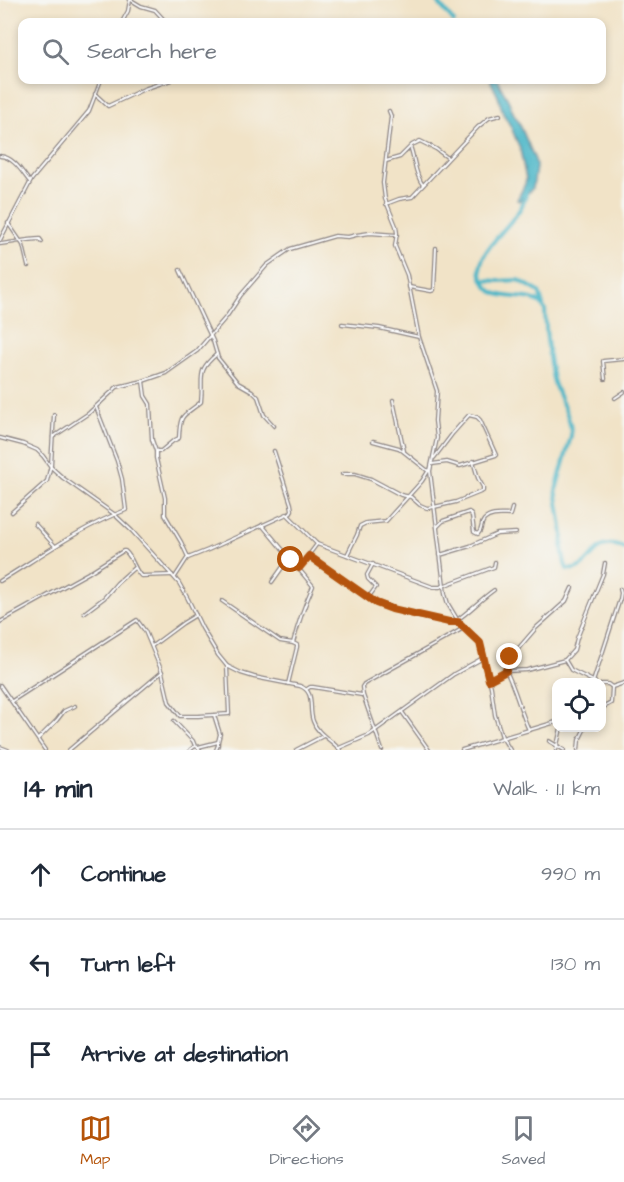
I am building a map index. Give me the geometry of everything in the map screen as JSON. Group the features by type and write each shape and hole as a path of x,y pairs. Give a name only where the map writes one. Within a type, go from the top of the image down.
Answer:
{"street":[{"path":"124,18 130,0 155,10 162,18"},
{"path":"42,242 37,238 21,242 0,242 30,182 87,113 99,84"},
{"path":"95,94 108,106 159,84"},
{"path":"389,111 391,117 383,183 386,204 397,234 395,243"},
{"path":"386,204 412,197 486,120 500,115"},
{"path":"386,161 400,157 421,141 448,158"},
{"path":"410,148 415,170 423,185"},
{"path":"0,156 11,159 30,182"},
{"path":"8,223 24,248 28,266"},
{"path":"53,437 96,407 117,387 166,373 197,351 268,264 290,249 335,236 348,237 369,233 397,234"},
{"path":"347,555 360,525 386,521 422,481 430,468 437,438 435,424 437,391 419,337 407,275 395,243 389,234"},
{"path":"409,287 434,290 436,248"},
{"path":"180,270 219,360 238,383 258,397 264,415 274,426"},
{"path":"342,324 379,328 419,337"},
{"path":"156,451 161,451 179,438 178,430 182,416 201,403 203,368 218,354"},
{"path":"605,379 603,362 624,359"},
{"path":"143,381 145,396 150,406 152,440 165,498 165,518 181,542 188,558"},
{"path":"615,398 624,392"},
{"path":"393,400 404,451"},
{"path":"0,581 55,546 114,514 126,510 117,460 96,407"},
{"path":"12,512 46,483 51,467 54,415"},
{"path":"430,468 447,462 459,466 496,455 480,420 471,415 455,430 433,459"},
{"path":"0,438 37,450 63,478 114,514 135,534 182,588 209,641 227,666 254,677 307,689 316,687 363,695"},
{"path":"373,441 393,445 430,468"},
{"path":"274,451 291,504 290,515"},
{"path":"342,474 363,476 401,495 411,497 423,507 434,507 483,491 473,461"},
{"path":"430,468 447,601 457,621 479,641 492,691 495,715 510,750"},
{"path":"437,527 443,521 470,512 474,522 474,532 478,534 485,519 493,514 510,515 512,508"},
{"path":"173,576 188,558 286,514 290,515"},
{"path":"290,515 317,544 433,587 494,567 495,562"},
{"path":"35,524 55,546"},
{"path":"262,525 313,586 293,643"},
{"path":"440,555 470,546 497,534 516,533"},
{"path":"299,568 317,544"},
{"path":"0,622 123,551 127,552 138,573 143,576 173,576"},
{"path":"309,556 376,603 392,609 451,622 457,621 494,590"},
{"path":"272,582 289,558"},
{"path":"489,680 506,671 527,670 565,660 575,648 602,578 605,563"},
{"path":"368,598 376,587 367,575 373,564"},
{"path":"84,613 104,598 135,567"},
{"path":"529,730 513,683 506,671 510,657 536,628 566,601 572,588"},
{"path":"595,678 621,596 620,589"},
{"path":"222,601 280,641 293,643 297,647 288,684"},
{"path":"151,647 196,615"},
{"path":"12,701 137,620 143,628 162,672 169,702 182,716 229,714 227,666"},
{"path":"382,750 362,687 366,682 463,628"},
{"path":"307,689 310,696 311,716 316,728 339,749 376,730 454,674 484,658"},
{"path":"565,660 573,671 586,678"},
{"path":"69,750 162,672"},
{"path":"606,684 612,687 624,683"},
{"path":"0,685 45,750"},
{"path":"606,706 611,703 612,687"},
{"path":"38,739 60,718 64,711 75,706"},
{"path":"402,712 429,750"},
{"path":"214,715 220,734 216,750"},
{"path":"174,721 198,748"},
{"path":"462,750 552,723"},
{"path":"556,750 560,732"},
{"path":"578,750 583,732"},
{"path":"296,750 324,735"},
{"path":"549,741 564,750"},
{"path":"190,750 218,742"},
{"path":"0,747 8,750"}],"water":[{"path":"492,84 499,84 535,160 533,188 520,201 517,200 526,179 520,149 503,113"}],"waterway":[{"path":"436,0 451,18"},
{"path":"526,193 523,204 483,259 480,269 483,280 495,293 536,300 545,310 547,345 553,379 571,428 571,436 556,490 563,534 562,548 567,569 576,569 598,549 605,546 613,545 624,548"},
{"path":"483,280 519,280 539,292 543,305"}],"route":[{"path":"291,560 299,568 309,556 373,602 383,606 449,622 458,622 480,643 489,680 506,671 510,657"}]}
